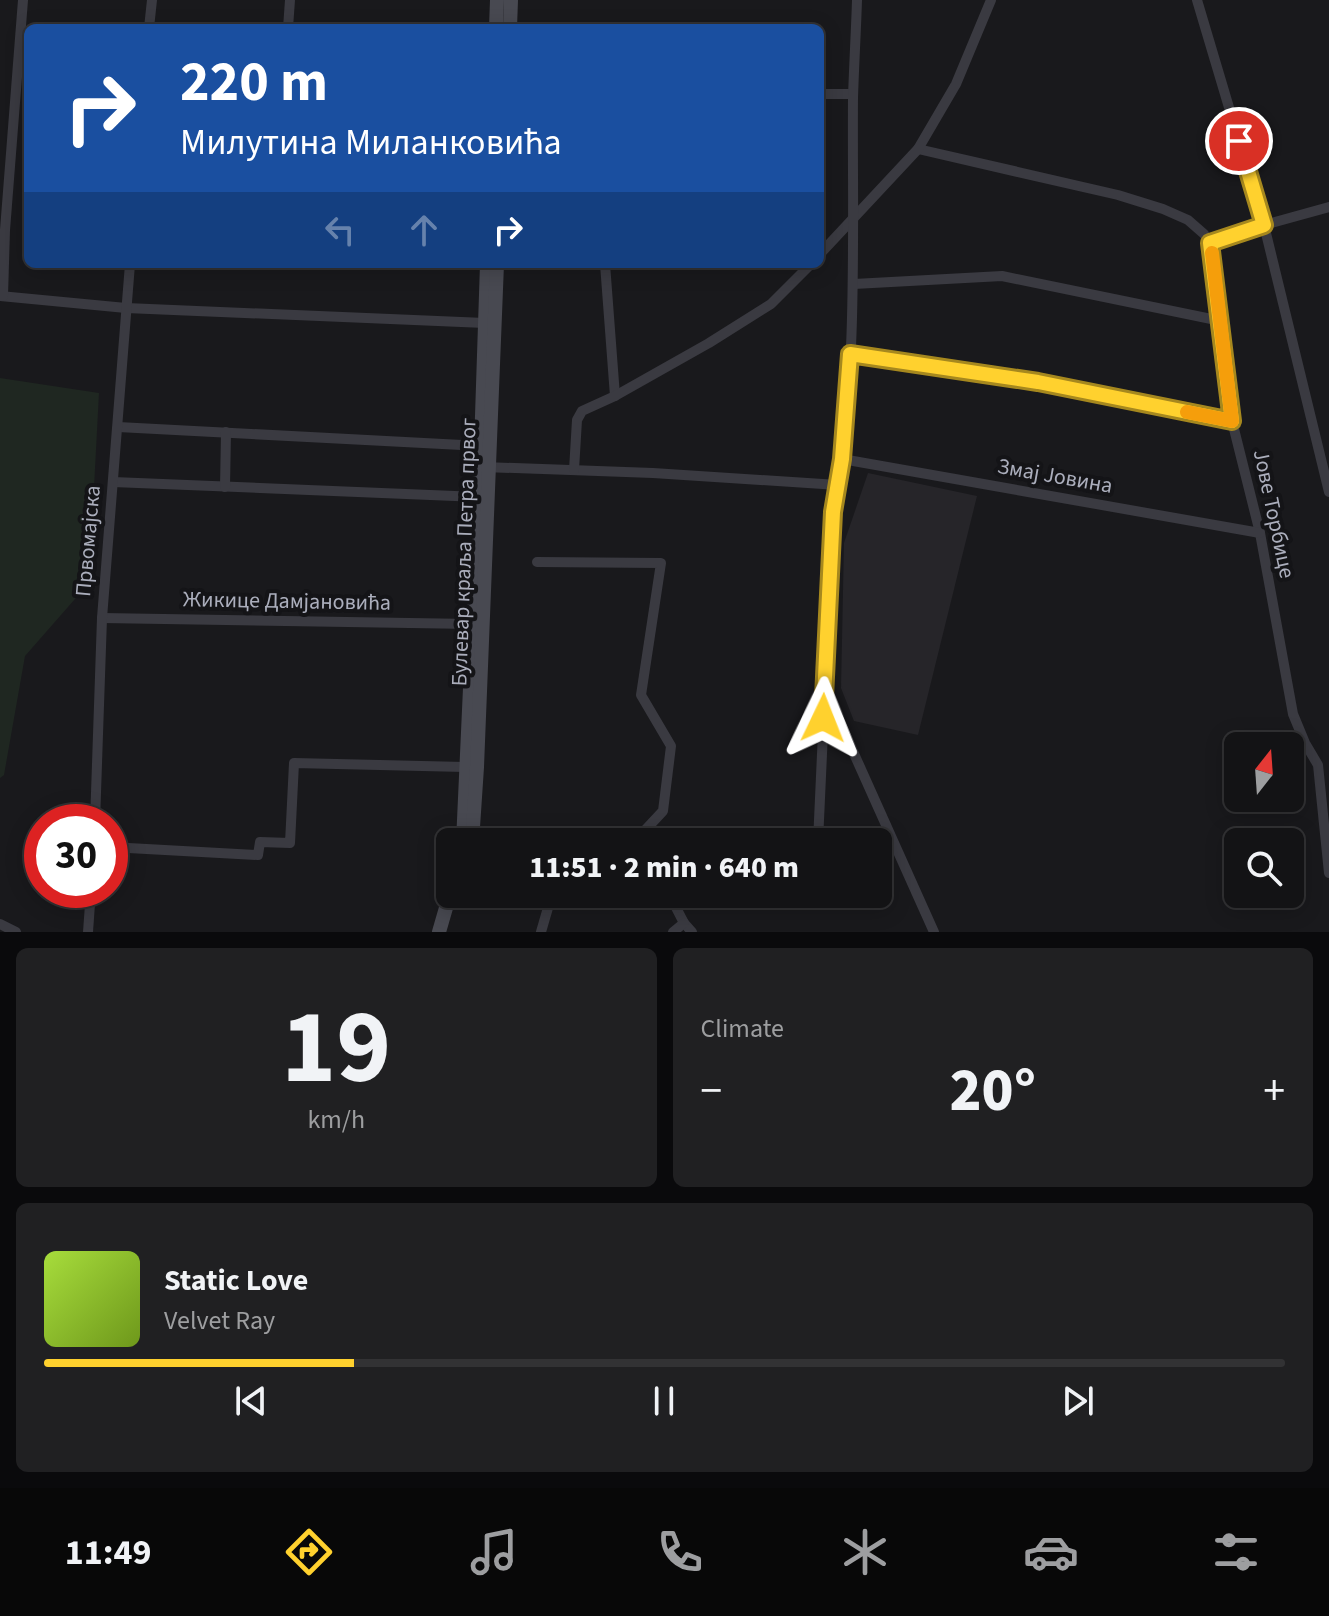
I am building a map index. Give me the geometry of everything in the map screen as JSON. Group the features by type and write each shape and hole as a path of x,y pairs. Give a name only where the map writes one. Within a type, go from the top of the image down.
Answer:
{"main road":[{"path":"496,24 497,0"},
{"path":"510,24 511,0"},
{"name":"Булевар краља Петра првог","path":"468,828 465,767 479,497 485,467 481,446 487,268"},
{"name":"Булевар краља Петра првог","path":"470,828 497,268"},
{"path":"439,932 446,908"},
{"path":"449,932 456,908"}],"street":[{"path":"23,0 3,230 1,296 126,308 485,323"},
{"path":"149,24 152,0"},
{"path":"288,24 290,0"},
{"path":"819,828 833,512 842,459 854,284 853,94 857,0"},
{"path":"824,250 918,149 956,84 991,0"},
{"path":"1197,0 1264,225 1329,492"},
{"path":"824,94 853,94"},
{"path":"918,149 1118,195 1163,209 1188,220 1210,243 1329,207"},
{"name":"Јове Торбице","path":"1210,243 1232,421 1260,533 1293,714 1305,743 1324,765 1328,868"},
{"name":"Првомајска","path":"96,804 102,618 130,268"},
{"path":"605,268 615,396"},
{"path":"574,470 577,420 582,411 709,343 771,304 807,268"},
{"path":"854,284 1002,276 1221,321"},
{"path":"850,354 1038,382 1232,421"},
{"path":"118,427 481,446"},
{"path":"225,487 226,432"},
{"name":"Змај Јовина","path":"842,459 1260,533"},
{"path":"485,467 838,485"},
{"path":"113,482 479,497"},
{"path":"537,562 661,563 641,695 671,746 663,811 648,828"},
{"name":"Жикице Дамјановића","path":"102,618 472,624"},
{"path":"824,687 934,932"},
{"path":"128,848 258,855 260,842 290,843 294,763 465,767"},
{"path":"88,932 90,908"},
{"path":"541,932 548,908"},
{"path":"673,932 688,928 677,908"},
{"path":"0,924 16,932"}],"shaded area":[{"path":"0,378 99,393 89,583 25,656 4,775 0,778"},
{"path":"868,473 977,496 918,735 854,721 841,688 844,543"}],"slow traffic":[{"path":"1187,412 1232,421 1212,253"}],"route":[{"path":"823,718 833,512 842,459 850,354 1038,382 1232,421 1210,243 1264,225 1239,141"}]}
